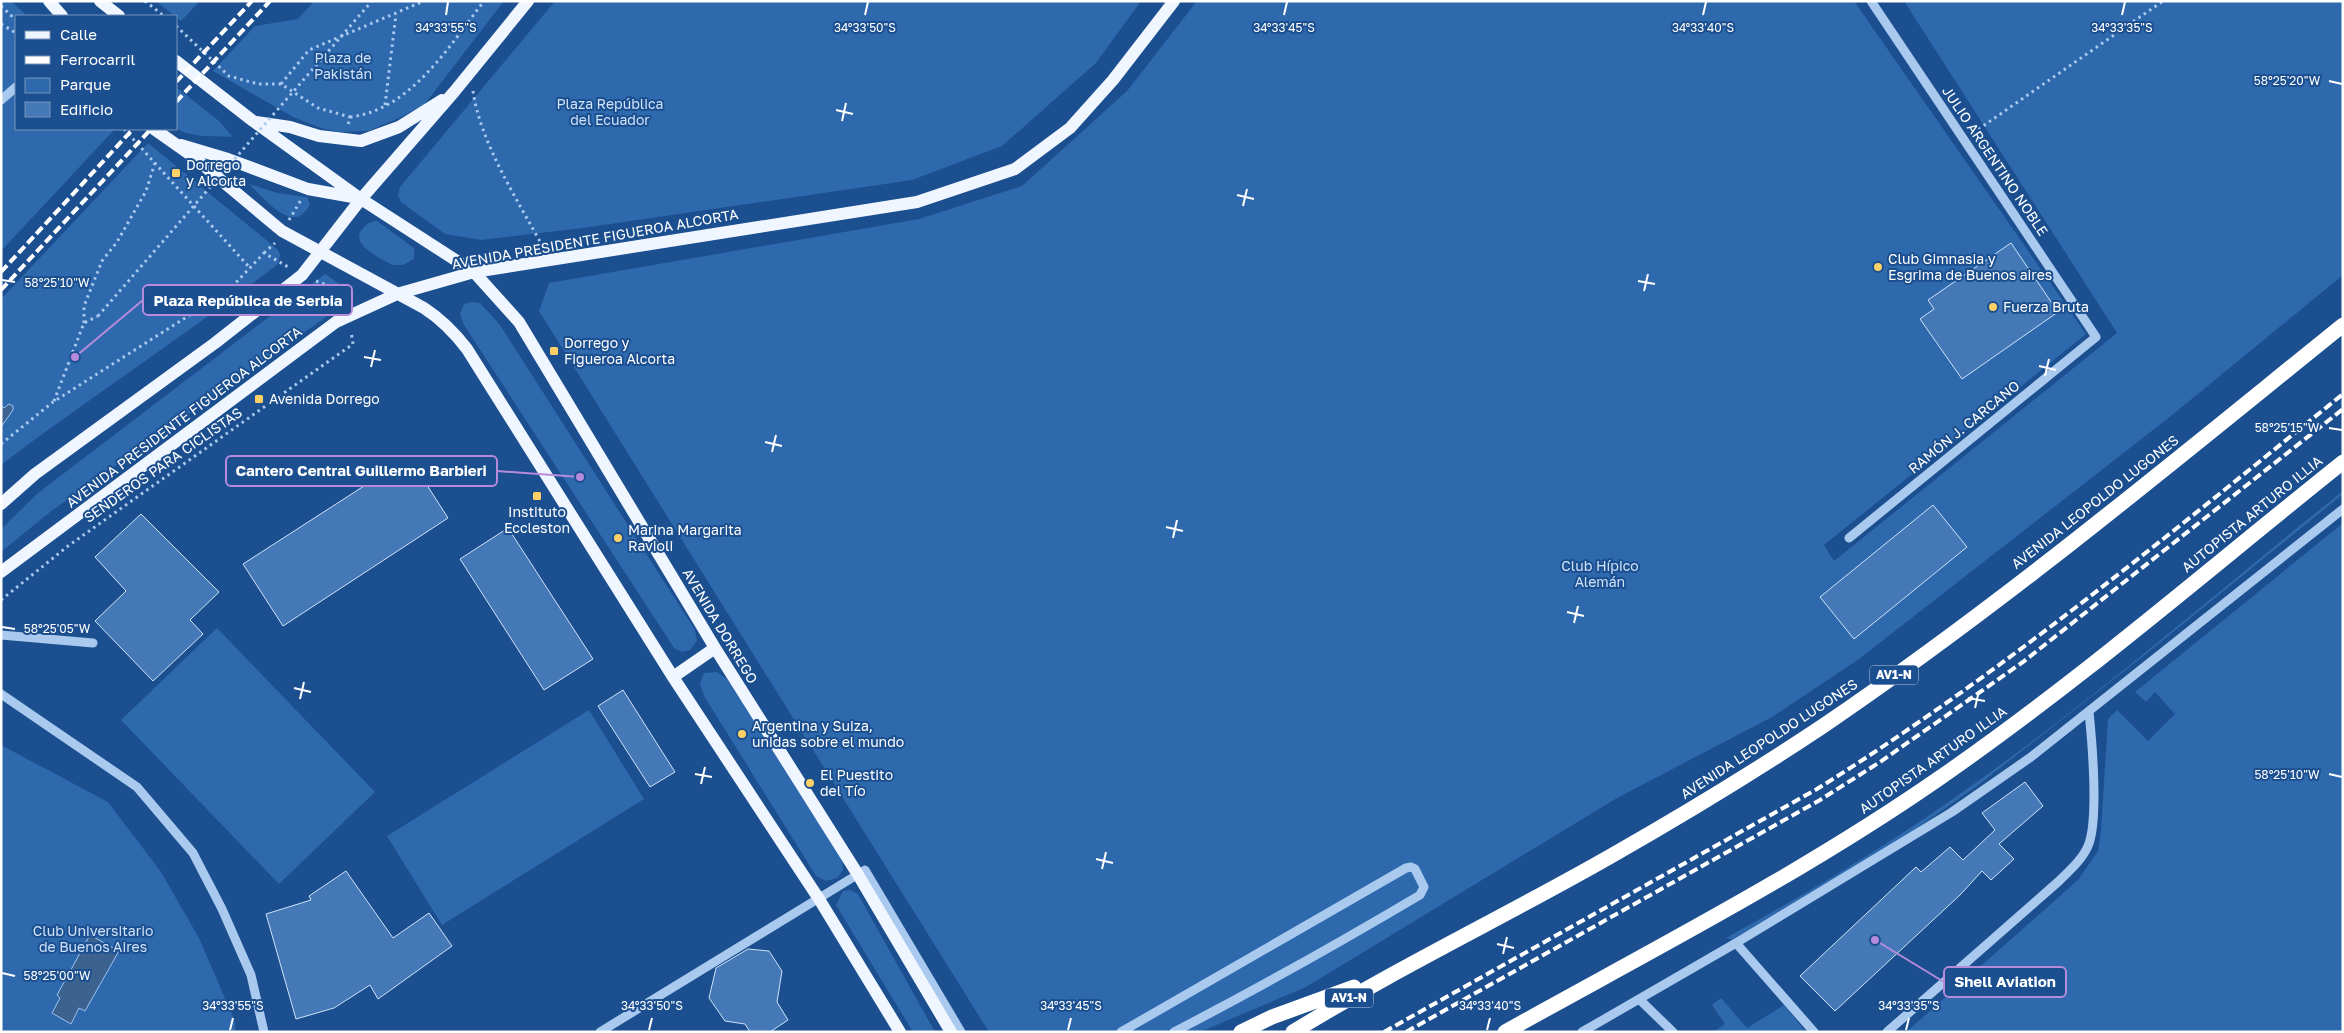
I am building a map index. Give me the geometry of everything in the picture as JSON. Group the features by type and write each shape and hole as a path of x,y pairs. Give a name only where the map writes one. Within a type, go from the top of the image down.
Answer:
{"highway":[{"name":"AVENIDA LEOPOLDO LUGONES","path":"1293,1032 1342,1002 1612,856 1716,794 1822,726 1944,640 2061,551 2343,325"},
{"name":"AUTOPISTA ARTURO ILLIA","path":"1505,1032 1763,889 1940,778 2008,728 2343,462"},
{"path":"1241,1032 1272,1017 1407,968"}],"main road":[{"path":"49,1 61,15"},
{"path":"100,1 118,15"},
{"path":"1,504 35,474 215,343 302,275 361,199 454,92 528,1"},
{"name":"AVENIDA PRESIDENTE FIGUEROA ALCORTA","path":"1,572 349,315 397,294 474,272 917,202 1015,169 1070,128 1113,80 1174,1"},
{"name":"AVENIDA DORREGO","path":"178,63 253,121 361,199 474,272 523,329 714,648 857,873 951,1032"},
{"path":"253,121 290,127 319,136 361,140 399,127 454,92"},
{"path":"155,130 174,143 282,232 441,319 467,349 673,677 819,899 900,1032"},
{"path":"174,143 228,159 308,189 361,199"},
{"path":"673,677 714,648"}],"street":[{"name":"JULIO ARGENTINO NOBLE","path":"1871,1 2096,337"},
{"path":"1,100 15,88"},
{"name":"RAMÓN J. CARCANO","path":"1849,538 2096,337"},
{"path":"1582,1032 1736,943 1952,812 2089,712 2343,509"},
{"path":"1,635 93,643"},
{"path":"1,694 137,787 193,853 222,909 251,975 264,1032"},
{"path":"1887,1032 2077,863 2088,845 2092,825 2093,750 2089,712"},
{"path":"1121,1032 1406,868 1411,867 1415,869 1424,887 1420,895 1306,959 1259,988 1174,1032"},
{"path":"600,1032 819,899 857,873 865,870 961,1032"},
{"path":"1736,943 1814,1032"},
{"path":"1640,1000 1674,1032"}],"path":[{"path":"145,1 163,15"},
{"path":"84,323 98,316 372,1"},
{"path":"281,84 308,50 424,1"},
{"path":"350,117 361,116 385,106 424,78 484,1"},
{"path":"1964,140 2163,1"},
{"path":"1,6 15,19"},
{"path":"385,106 396,14"},
{"path":"1,24 15,32"},
{"path":"470,71 476,111 505,178 550,260"},
{"path":"125,130 250,268"},
{"path":"54,402 84,323 84,306 102,261 117,242 141,199 156,163"},
{"name":"SENDEROS PARA CICLISTAS","path":"1,444 54,402 229,290 264,253 302,275 327,286 345,303 349,315 353,344 68,546 1,600"}],"green space":[{"path":"1,1 11,1 26,15 15,15 15,130 114,130 1,251"},
{"path":"156,1 200,1 181,21 178,19 178,15 174,15"},
{"name":"Plaza de Pakistán","path":"314,1 504,1 424,105 369,131 339,132 321,128 293,117 213,71 255,26 298,19"},
{"name":"Plaza República del Ecuador","path":"555,1 1141,1 1096,63 1002,146 912,180 583,228 481,240 445,234 401,202 398,195 400,187"},
{"name":"Club Hípico Alemán","path":"1197,1 1854,1 2086,334 1824,545 1834,561 2117,333 1904,1 2343,1 2343,275 2171,416 1859,659 1772,717 1617,798 1306,987 1200,1032 989,1032 539,311 549,283 919,219 1022,186 1127,91"},
{"path":"178,89 219,121 233,137 196,135 178,129"},
{"path":"148,143 277,249 280,254 278,264 1,465 1,299"},
{"path":"249,184 277,193 307,197 310,204 304,213 296,217 288,216 271,206"},
{"path":"377,221 414,248 414,259 403,265 392,265 362,245 359,234 369,223"},
{"path":"325,274 351,292 326,317 50,512 1,552 1,529 38,493"},
{"path":"480,303 500,325 695,630 697,641 690,650 682,652 674,648 464,325 460,314 464,304"},
{"path":"2343,491 2343,494 2146,654 1977,786 1884,851 1734,940 1726,938 1852,865 1914,826 1974,784 2115,677"},
{"path":"2343,523 2343,1032 1906,1032 2078,880 2098,851 2108,719 2117,710 2148,741 2175,714 2155,692 2146,702 2135,692"},
{"path":"217,628 375,792 279,884 121,720"},
{"path":"717,672 727,679 842,859 843,870 837,878 826,881 816,876 704,696 700,683 704,673"},
{"path":"589,710 644,799 442,925 387,836"},
{"name":"Club Universitario de Buenos Aires","path":"1,745 108,802 161,872 199,938 234,1019 236,1032 1,1032"},
{"path":"850,890 858,894 935,1032 913,1032 836,905 843,891"},
{"path":"1721,998 1747,1028 1784,1005 1806,1032 1713,1032 1725,1024 1712,1005"}],"shaded area":[{"path":"9,404 13,406 13,410 1,427 1,405 4,408"},
{"path":"90,935 119,951 85,1011 79,1008 71,1024 52,1013 60,998 57,995"}],"building":[{"path":"2011,243 2058,312 1962,379 1920,319 1934,309 1928,300"},
{"path":"409,457 448,518 283,626 243,564"},
{"path":"1933,505 1967,547 1854,639 1820,597"},
{"path":"141,514 219,592 190,620 203,634 153,681 95,621 126,591 95,557"},
{"path":"508,528 593,659 544,690 460,559"},
{"path":"623,690 675,772 650,787 598,706"},
{"path":"2025,782 2043,806 1999,844 2014,859 1991,880 1982,871 1960,895 1835,1011 1800,976 1916,867 1921,872 1950,847 1963,860 1995,830 1982,813"},
{"path":"346,871 393,938 429,913 452,946 378,999 370,985 334,1008 296,1019 266,914 311,900 309,896"},
{"path":"748,949 769,951 782,971 777,1002 788,1020 770,1032 750,1032 745,1024 725,1021 709,998 716,968"}],"railway":[{"path":"178,80 252,1"},
{"path":"178,100 270,1"},
{"path":"1,272 132,130"},
{"path":"1,290 150,130"},
{"path":"1384,1032 1817,789 1886,744 1954,698 2086,600 2343,394"},
{"path":"1406,1032 1820,800 1880,762 2023,662 2343,409"}],"place":[{"name":"Dorrego y Alcorta","path":"176,173"},
{"name":"Club Gimnasia y Esgrima de Buenos aires","path":"1878,267"},
{"name":"Fuerza Bruta","path":"1993,307"},
{"name":"Dorrego y Figueroa Alcorta","path":"554,351"},
{"name":"Plaza República de Serbia","path":"75,357"},
{"name":"Avenida Dorrego","path":"259,399"},
{"name":"Cantero Central Guillermo Barbieri","path":"580,477"},
{"name":"Instituto Eccleston","path":"537,496"},
{"name":"Marina Margarita Ravioli","path":"618,538"},
{"name":"Argentina y Suiza, unidas sobre el mundo","path":"742,734"},
{"name":"El Puestito del Tío","path":"810,783"},
{"name":"Shell Aviation","path":"1875,940"}]}
